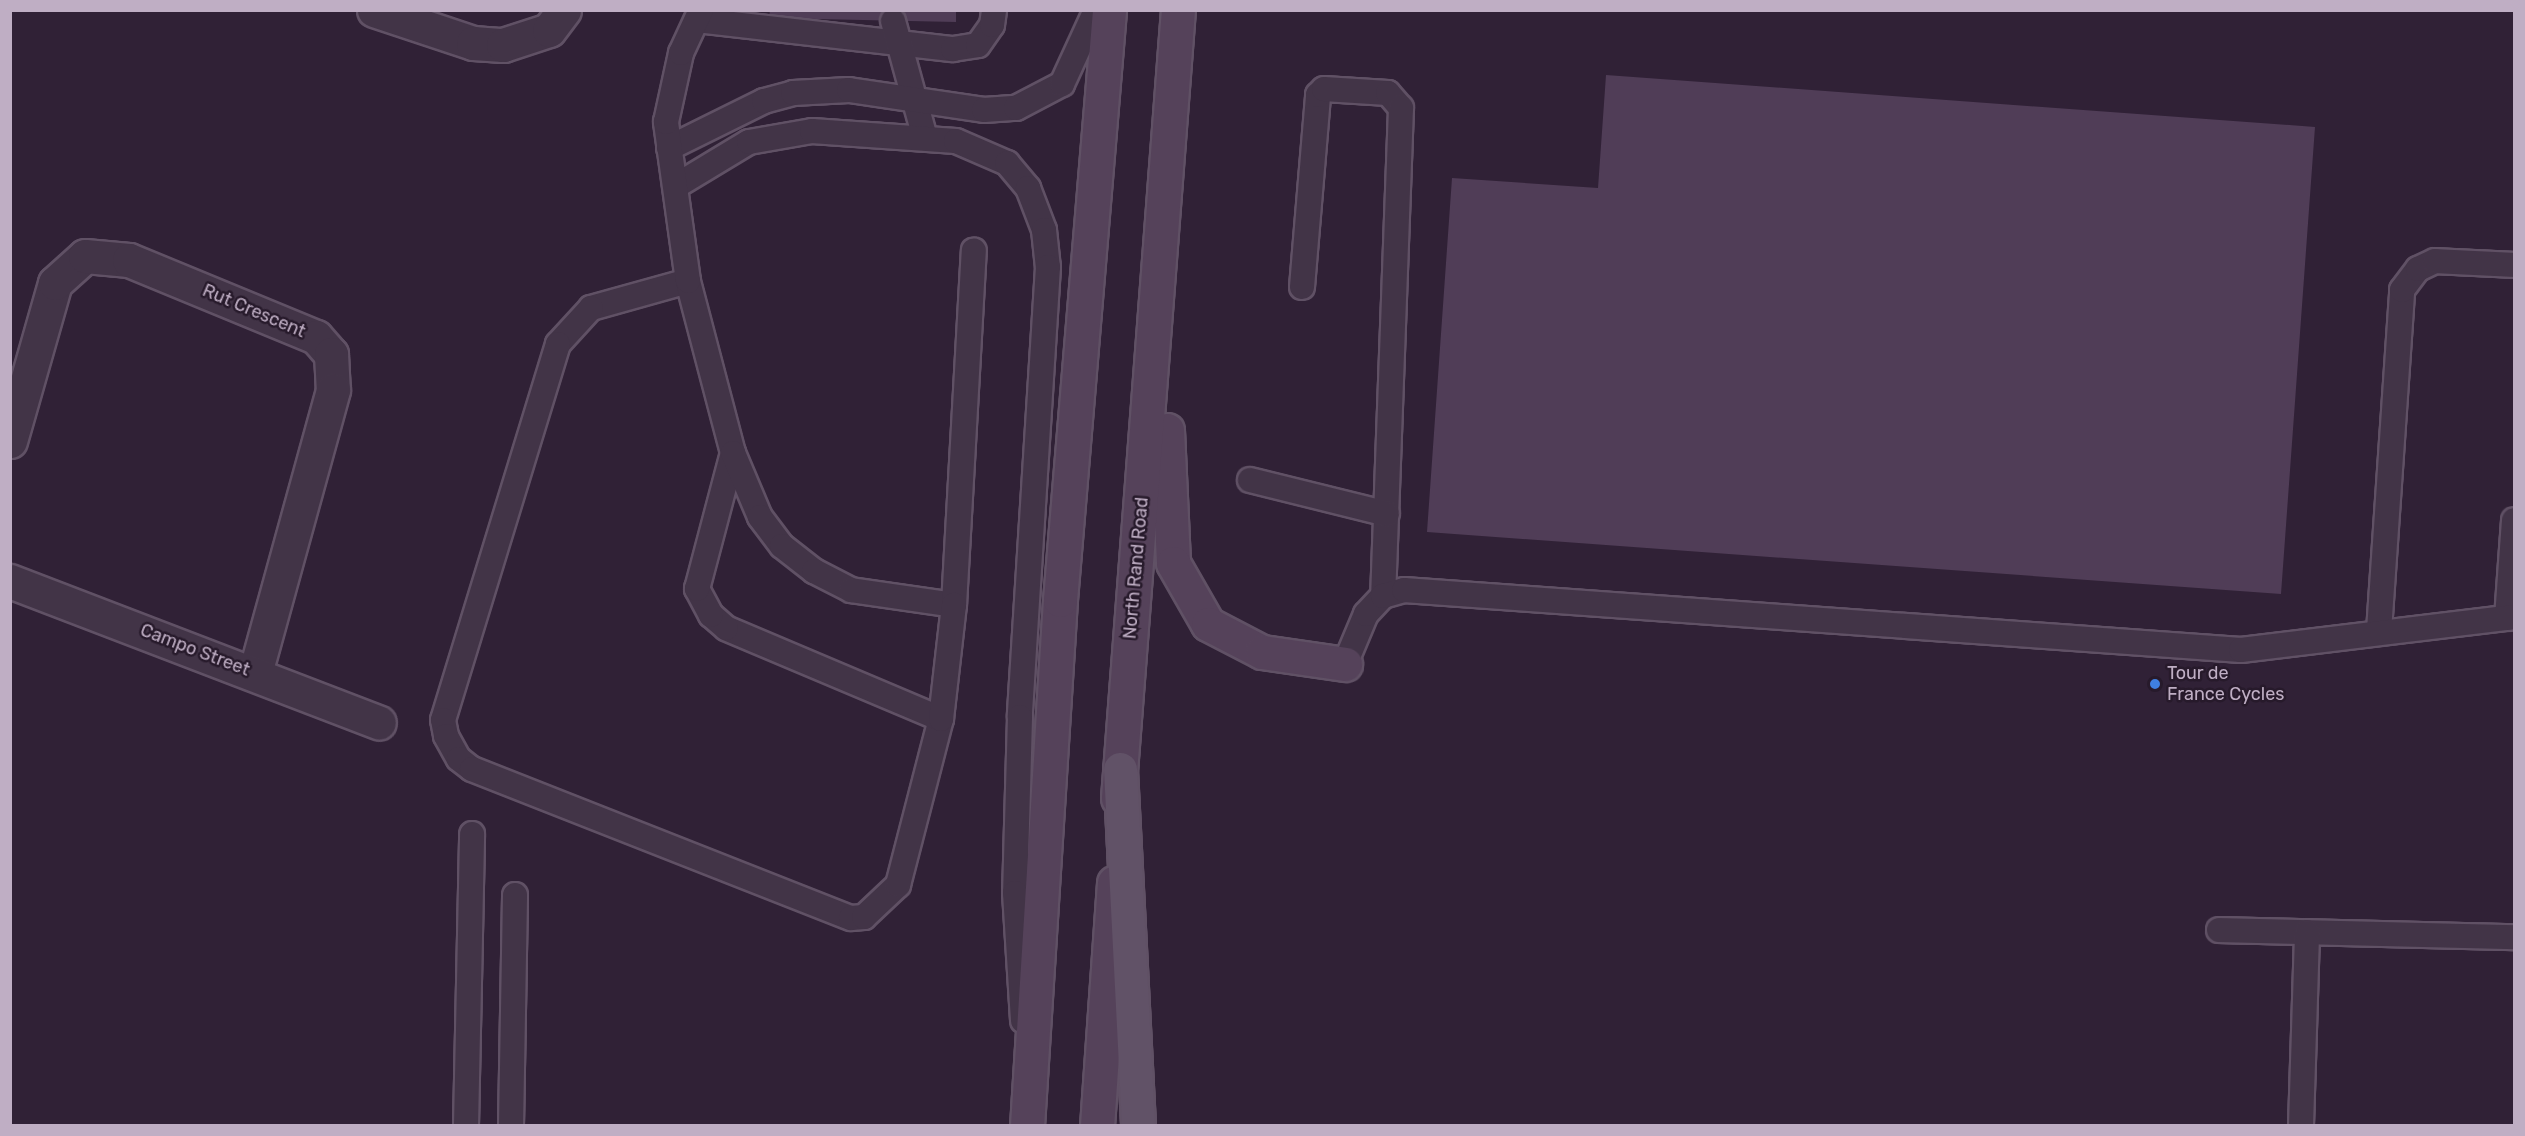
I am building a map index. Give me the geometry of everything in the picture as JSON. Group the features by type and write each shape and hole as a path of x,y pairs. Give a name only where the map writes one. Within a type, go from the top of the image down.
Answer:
{"main road":[{"path":"1027,1125 1060,600 1109,10"},
{"name":"North Rand Road","path":"1097,1125 1120,769 1178,10"},
{"path":"1161,251 1166,505 1173,563 1208,624 1237,642 1296,660 1345,664"},
{"path":"1120,769 1138,1125"}],"street":[{"path":"374,10 473,43 503,45 549,30 564,10"},
{"name":"Rut Crescent","path":"10,441 55,283 85,256 129,260 316,337 331,354 333,390 255,673"},
{"name":"Campo Street","path":"10,581 255,673 379,723"}],"lane":[{"path":"954,605 851,590 814,571 782,546 760,517 733,453 688,281 669,148 670,93 699,15 895,32 953,49 978,45 992,25 994,10"},
{"path":"669,148 764,101 793,93 849,90 984,110 1016,108 1043,97 1062,84 1076,62 1096,10"},
{"path":"895,32 925,138"},
{"path":"1302,287 1318,95 1324,89 1388,93 1401,108 1383,596"},
{"path":"676,186 749,142 779,133 956,141 1007,163 1028,188 1044,230 1048,267 1015,893 1019,988 1030,1071"},
{"path":"688,281 591,308 558,344 443,720 459,759 858,918 873,911 898,885 941,719 954,605 974,251"},
{"path":"2379,631 2402,290 2418,269 2435,261 2514,265"},
{"path":"733,453 697,589 711,615 726,628 941,719"},
{"path":"1251,480 1387,514"},
{"path":"1345,664 1366,614 1383,596 1429,590 2241,650 2379,631 2511,618 2514,527"},
{"path":"466,1125 471,834"},
{"path":"511,1125 515,895"},
{"path":"2219,930 2514,937"},
{"path":"2301,1125 2307,932"}],"building":[{"path":"770,10 956,10 956,22 769,18"},
{"path":"1606,75 2315,127 2281,594 1427,532 1452,178 1598,188"}],"place":[{"name":"Tour de France Cycles","path":"2155,684"}]}
